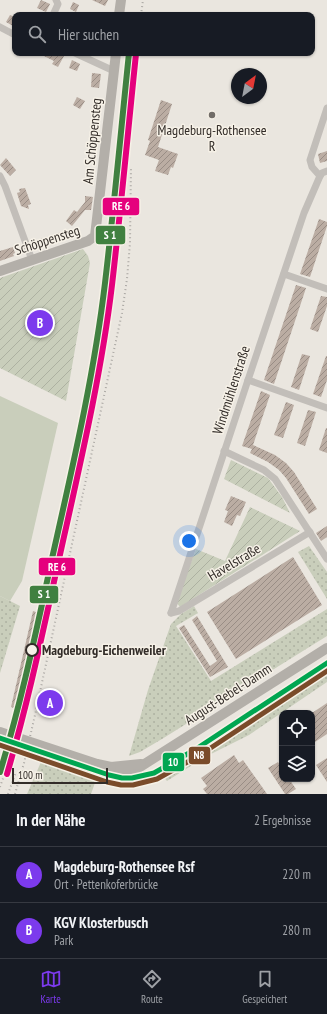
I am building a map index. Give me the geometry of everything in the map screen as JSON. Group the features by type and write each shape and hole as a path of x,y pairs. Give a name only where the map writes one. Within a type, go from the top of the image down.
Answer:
{"main road":[{"path":"119,12 121,0"},
{"name":"Am Schöppensteg","path":"97,231 116,56"},
{"name":"Schöppensteg","path":"0,271 90,241 95,237 97,231"},
{"name":"August-Bebel-Damm","path":"110,770 132,772 327,648"},
{"path":"0,732 97,764 110,770"},
{"path":"0,740 91,771 110,770"}],"street":[{"path":"54,12 58,4 56,0"},
{"path":"0,27 12,33"},
{"path":"81,56 114,71"},
{"path":"327,108 310,160 312,167 320,176 322,173 327,171"},
{"path":"0,176 6,186 32,260"},
{"name":"Windmühlenstraße","path":"171,614 304,213 320,176"},
{"path":"284,274 327,289"},
{"path":"248,380 327,408"},
{"path":"224,451 264,470 273,476 327,559"},
{"name":"Havelstraße","path":"171,614 179,611 310,532"}],"green space":[{"path":"83,249 88,256 90,263 66,401 0,368 0,278"},
{"path":"0,396 58,423 22,581 10,601 0,596"},
{"path":"231,460 268,478 282,497 290,513 224,479"},
{"path":"250,507 300,531 180,607 176,602 196,549 225,561"},
{"path":"309,546 327,572 327,599 298,552"},
{"path":"0,596 20,606 0,673"},
{"path":"194,606 198,613 176,626 211,681 327,609 327,636 162,739 140,752 129,756 148,690 171,624 181,614"},
{"path":"327,667 327,682 286,710 279,710 279,715 249,735 205,757 167,781 161,774"},
{"path":"41,762 96,780 91,794 27,794"}],"building":[{"path":"41,0 50,4 46,12 37,8"},
{"path":"92,0 108,0 105,6"},
{"path":"73,2 79,5 76,12 70,9"},
{"path":"10,15 12,16 12,25 6,22"},
{"path":"44,56 64,56 58,67 52,64 54,61"},
{"path":"72,60 80,64 77,71 69,68"},
{"path":"92,73 101,74 99,88 91,87"},
{"path":"77,97 85,101 80,109 73,105"},
{"path":"161,100 172,104 158,147 178,154 173,168 171,167 168,175 155,171 159,160 145,155 150,141 148,140"},
{"path":"327,151 327,161 320,163 318,154"},
{"path":"6,158 16,170 10,176 0,165"},
{"path":"25,188 31,204 28,205 29,209 21,206 17,193 20,192 19,189"},
{"path":"85,196 93,197 91,210 85,210 72,226 66,221 74,210 77,212 85,202"},
{"path":"319,219 327,222 327,226 310,277 300,274"},
{"path":"61,232 64,240 57,242 54,235"},
{"path":"43,238 46,246 35,250 32,242"},
{"path":"13,247 15,253 13,254 14,256 0,261 0,251"},
{"path":"296,285 306,288 274,384 264,380"},
{"path":"321,296 327,297 327,306 318,332 310,329"},
{"path":"302,354 310,356 299,390 291,387"},
{"path":"326,356 327,380 321,397 313,394"},
{"path":"261,391 270,395 253,445 275,455 286,463 294,472 317,509 309,514 286,478 279,470 268,462 250,453 252,449 242,446"},
{"path":"286,402 294,405 283,438 274,435"},
{"path":"308,410 316,412 305,446 297,443"},
{"path":"327,428 327,453 319,450"},
{"path":"231,496 246,502 240,516 237,515 232,526 224,522 228,511 225,510"},
{"path":"327,526 327,537 321,541 316,533"},
{"path":"293,557 322,605 236,659 207,612"},
{"path":"33,611 39,613 16,709 11,707"},
{"path":"197,616 228,667 210,677 179,628 184,625 210,666 217,661 192,620"},
{"path":"51,695 56,697 49,711 45,709"},
{"path":"327,703 327,734 315,742 315,711"},
{"path":"234,755 239,763 243,760 267,794 207,794 203,789 207,786 201,778"},
{"path":"327,758 327,782 316,765"},
{"path":"278,762 279,782 291,782 296,789 288,794 285,794 268,768"}],"railway":[{"path":"141,12 143,0"},
{"path":"0,787 20,729 29,693 107,322 118,238 138,56"},
{"path":"15,794 35,715 122,313 130,243 131,167"},
{"path":"8,794 16,772"}],"transit line":[{"path":"0,772 29,663 89,386 105,283 129,56"},
{"path":"7,774 22,721 41,640 96,388 112,285 136,56"},
{"name":"10","path":"0,738 122,778 132,778 154,773 196,749 327,663"},
{"name":"N8","path":"0,745 107,782 121,785 133,785 157,779 200,755 327,671"}],"place":[{"name":"Magdeburg-Rothensee R","path":"212,115"},
{"name":"KGV Klosterbusch","path":"40,323"},
{"name":"Magdeburg-Eichenweiler","path":"32,650"},
{"name":"Magdeburg-Rothensee Rsf","path":"50,703"}]}
